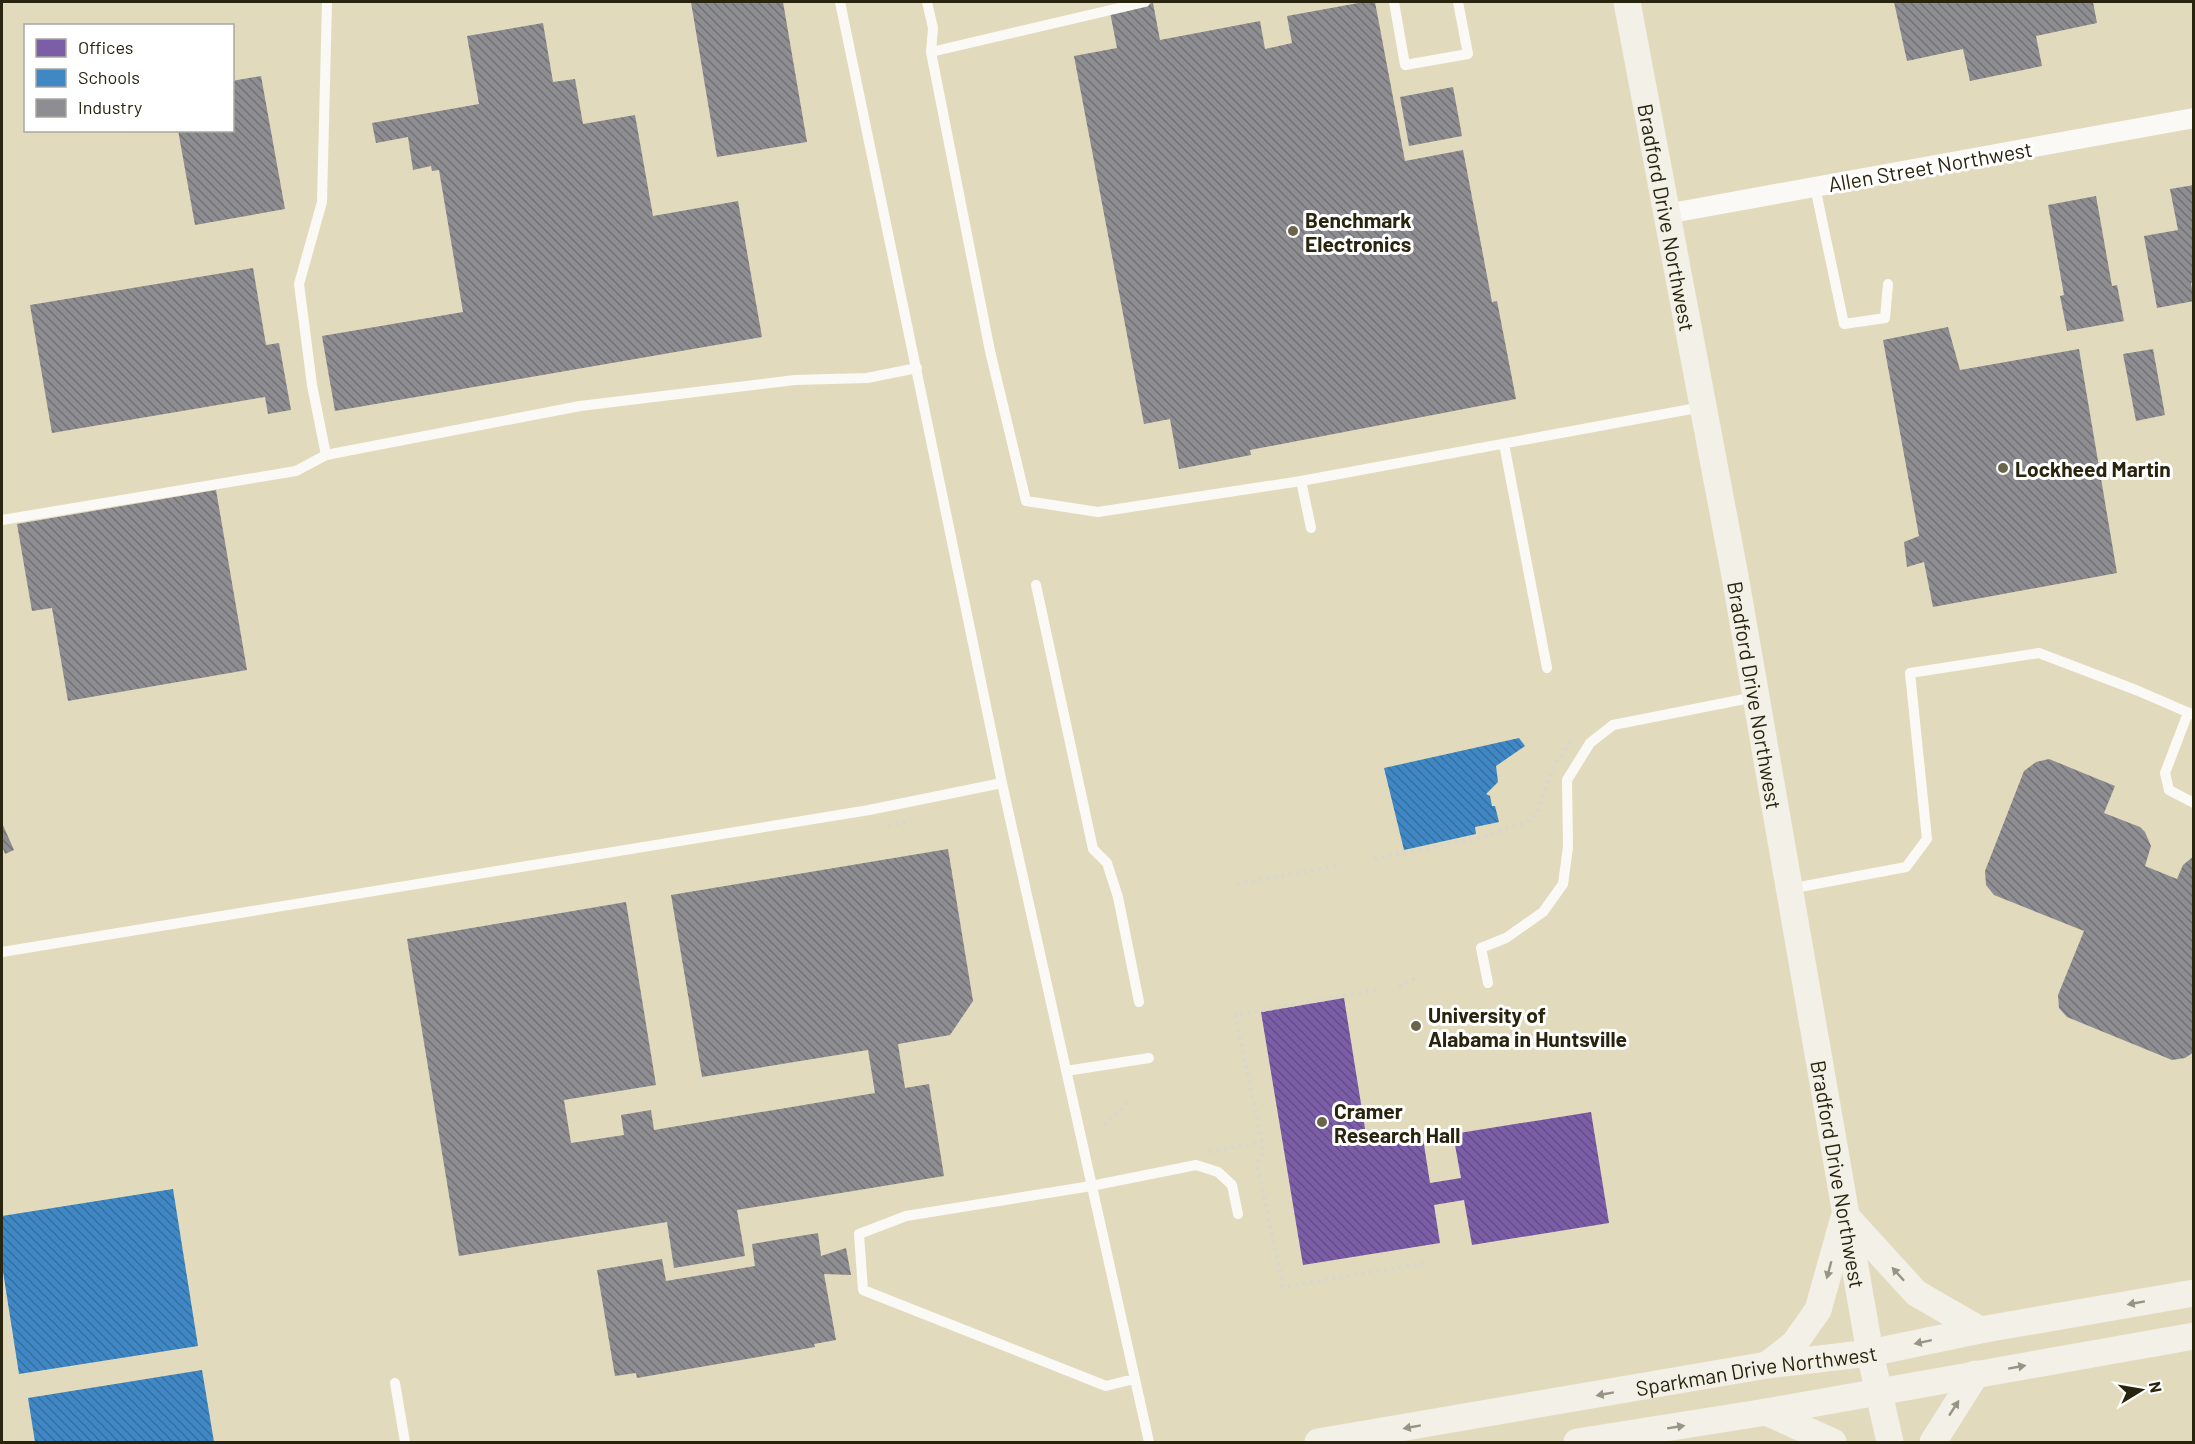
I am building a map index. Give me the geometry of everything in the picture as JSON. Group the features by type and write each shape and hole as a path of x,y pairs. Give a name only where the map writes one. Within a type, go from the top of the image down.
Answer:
{"main road":[{"name":"Bradford Drive Northwest","path":"1627,2 1756,697 1844,1214 1877,1391 1890,1443"},
{"path":"1844,1214 1916,1293 1980,1330"},
{"path":"1767,1365 1794,1344 1818,1310 1844,1214"},
{"name":"Sparkman Drive Northwest","path":"1318,1443 1767,1365 1870,1353 1980,1330 2193,1293"},
{"name":"Sparkman Drive Northwest","path":"1577,1443 1766,1412 2193,1336"},
{"path":"1933,1443 1976,1374"},
{"path":"1766,1412 1833,1443"}],"street":[{"name":"Allen Street Northwest","path":"1666,214 2193,118"}],"lane":[{"path":"326,455 312,385 299,284 322,202 328,2"},
{"path":"840,2 1002,783 1149,1443"},
{"path":"939,2 927,3 933,28 931,52 990,351 1026,501 1098,512 1301,481 1703,407"},
{"path":"931,52 1145,2"},
{"path":"1394,2 1405,65 1468,54 1458,2"},
{"path":"1815,187 1844,324 1885,318 1888,284"},
{"path":"2,520 296,471 326,455 580,406 795,380 867,378 917,368"},
{"path":"1504,444 1547,668"},
{"path":"1301,481 1311,528"},
{"path":"1036,585 1093,849 1107,863 1118,897 1139,1002"},
{"path":"1789,889 1906,867 1927,839 1910,673 2039,653 2191,714 2165,773 2169,790 2193,803"},
{"path":"1488,983 1481,948 1506,938 1543,912 1563,884 1568,847 1567,780 1590,743 1613,725 1756,697"},
{"path":"2,952 869,810 1002,783"},
{"path":"1066,1071 1149,1058"},
{"path":"1134,1380 1106,1386 863,1290 859,1234 906,1216 1091,1186 1196,1165 1218,1172 1232,1185 1238,1214"},
{"path":"395,1383 405,1443"}],"path":[{"path":"1374,860 1487,836 1526,822 1540,807 1554,765 1578,733"},
{"path":"888,826 910,820"},
{"path":"1237,884 1341,865"},
{"path":"1399,987 1417,976"},
{"path":"1376,990 1235,1015 1264,1151 1257,1164 1283,1287 1425,1263"},
{"path":"1104,1125 1130,1101"},
{"path":"1209,1152 1262,1142"}],"building: Offices":[{"name":"Cramer Research Hall","path":"1344,998 1367,1141 1422,1132 1430,1183 1461,1178 1453,1134 1591,1112 1609,1223 1472,1245 1464,1200 1434,1205 1440,1243 1303,1265 1261,1012"}],"building: Schools":[{"path":"1519,738 1525,746 1496,766 1498,782 1486,794 1490,796 1492,806 1495,806 1499,822 1475,827 1476,834 1404,850 1384,768"},
{"path":"173,1189 198,1346 19,1374 2,1265 2,1216"},
{"path":"202,1370 214,1442 35,1442 28,1398"}],"building: Industry":[{"path":"691,2 783,2 807,142 717,157"},
{"name":"Benchmark Electronics","path":"1375,2 1405,161 1463,150 1492,302 1497,301 1516,399 1250,450 1251,455 1179,469 1170,419 1144,424 1074,56 1117,48 1110,12 1153,3 1160,40 1260,21 1265,49 1292,43 1287,16"},
{"path":"1894,2 2093,2 2097,23 2036,36 2042,66 1970,81 1963,49 1907,61"},
{"path":"543,23 553,82 575,79 583,124 635,115 653,216 738,201 762,337 335,411 322,336 463,312 439,170 432,171 431,166 413,170 408,137 376,143 372,123 479,104 467,36"},
{"path":"261,76 285,209 195,225 178,132 234,132 234,81"},
{"path":"1453,87 1462,136 1409,146 1400,97"},
{"path":"2194,185 2194,282 2191,283 2194,301 2157,308 2144,236 2178,230 2170,189"},
{"path":"2096,196 2112,286 2117,285 2124,321 2067,331 2060,296 2064,295 2048,205"},
{"path":"253,268 266,345 279,343 291,410 268,414 265,397 52,433 30,305"},
{"name":"Lockheed Martin","path":"1948,327 1960,370 2079,349 2117,573 1933,607 1924,562 1907,567 1904,542 1919,536 1883,340"},
{"path":"2153,349 2165,415 2136,421 2123,354"},
{"path":"216,490 247,670 68,701 52,608 32,611 17,524"},
{"path":"2049,759 2115,786 2104,813 2140,827 2145,832 2151,846 2145,866 2177,879 2183,865 2194,856 2194,1052 2185,1058 2172,1060 2067,1017 2059,1008 2058,995 2084,931 1994,895 1986,885 1985,871 2024,771 2036,762"},
{"path":"2,823 14,850 5,854 2,846"},
{"path":"948,849 973,1001 950,1035 898,1044 905,1088 929,1084 944,1176 737,1210 745,1256 674,1268 667,1222 459,1256 407,939 626,902 656,1085 564,1100 571,1143 624,1135 621,1115 651,1110 654,1130 875,1093 868,1050 702,1077 671,895"},
{"path":"818,1233 821,1256 846,1248 851,1275 824,1274 836,1340 814,1344 815,1347 637,1378 636,1373 615,1376 597,1270 662,1259 666,1281 755,1266 752,1244"}],"place":[{"name":"Benchmark Electronics","path":"1293,231"},
{"name":"Lockheed Martin","path":"2003,468"},
{"name":"University of Alabama in Huntsville","path":"1416,1026"},
{"name":"Cramer Research Hall","path":"1322,1122"}]}
